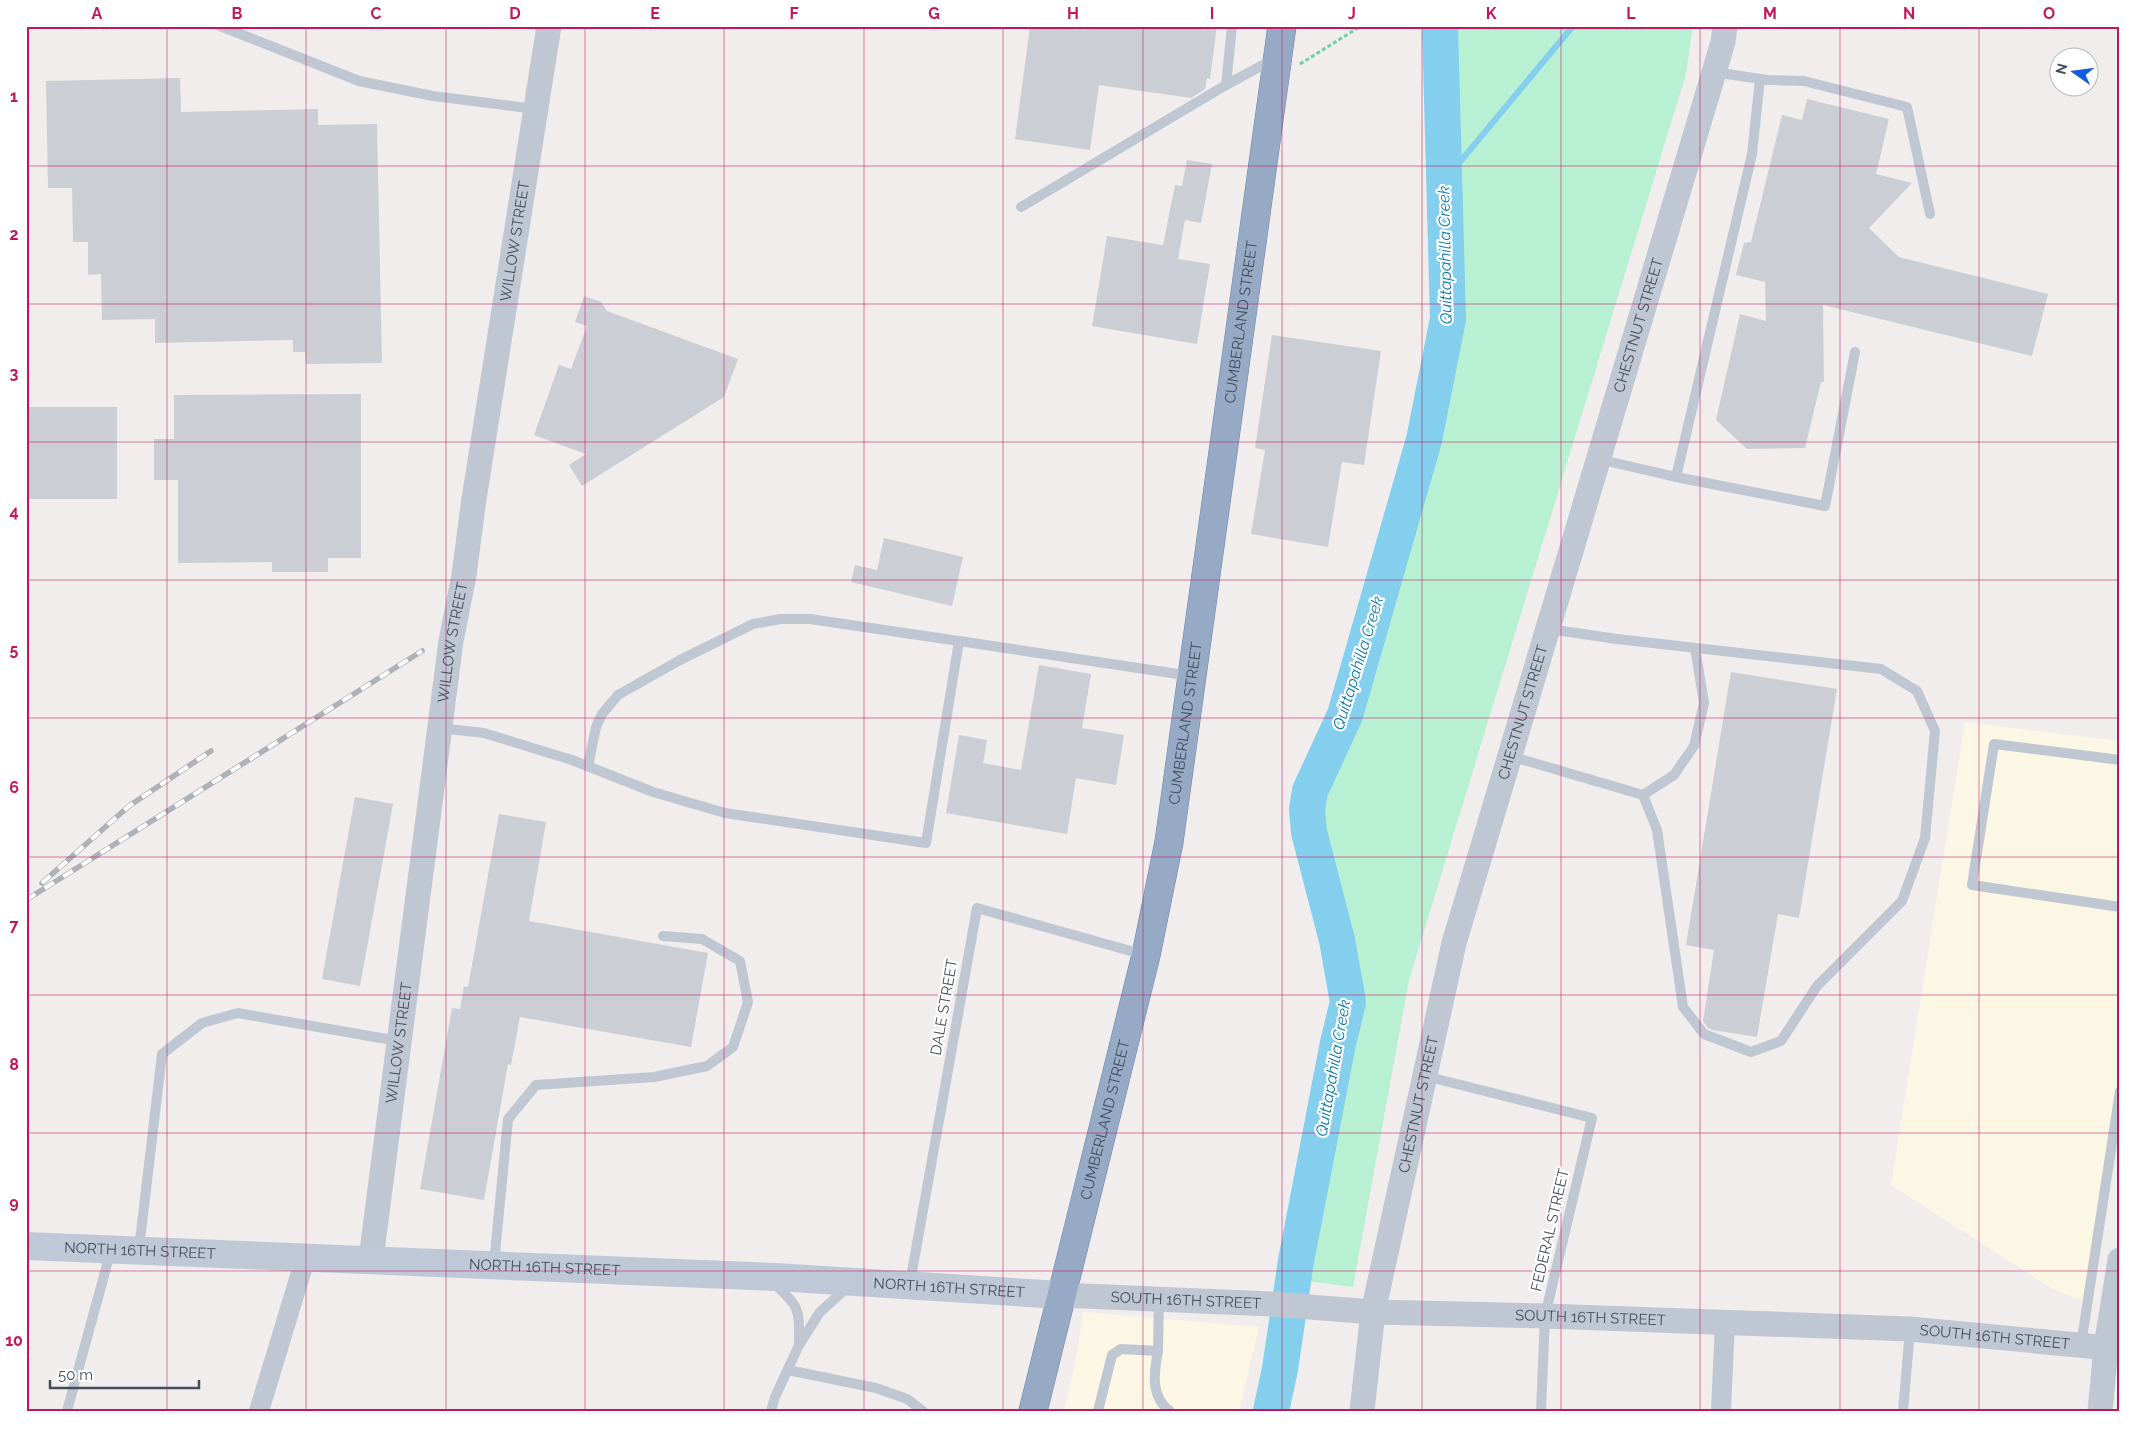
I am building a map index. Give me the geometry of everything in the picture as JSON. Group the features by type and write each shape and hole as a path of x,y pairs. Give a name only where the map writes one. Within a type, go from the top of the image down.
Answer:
{"highway":[{"name":"CUMBERLAND STREET","path":"1033,1411 1146,955 1169,842 1282,26"}],"main road":[{"name":"NORTH 16TH STREET","path":"26,1246 765,1276 1061,1295"}],"street":[{"name":"WILLOW STREET","path":"371,1260 451,641 464,575 474,499 549,26"},
{"name":"CHESTNUT STREET","path":"1362,1411 1373,1312 1454,943 1723,42 1725,26"},
{"path":"259,1411 306,1256"},
{"path":"2100,1411 2113,1348 2120,1260"},
{"name":"SOUTH 16TH STREET","path":"1061,1295 1271,1304 1373,1312 1910,1329 2113,1348"},
{"path":"1721,1411 1725,1322"}],"lane":[{"path":"220,26 359,80 433,96 536,109"},
{"path":"1226,85 1232,26"},
{"path":"1022,207 1226,85 1276,69"},
{"path":"1714,72 1760,79 1804,80 1906,107 1930,214"},
{"path":"1676,477 1752,154 1760,79"},
{"path":"1598,459 1676,477 1825,506 1854,352"},
{"path":"588,766 596,727 602,714 618,695 680,660 753,624 780,619 810,619 1192,676"},
{"path":"1548,629 1881,669 1917,692 1935,731 1925,838 1902,901 1818,986 1782,1041 1751,1052 1704,1034 1683,1007 1657,830 1643,795"},
{"path":"440,728 484,733 588,766 653,792 725,813 926,843 959,641"},
{"path":"1510,756 1643,795 1674,775 1694,746 1704,703 1695,648"},
{"path":"2120,760 1994,744 1972,885 2120,907"},
{"name":"DALE STREET","path":"910,1284 977,908 1146,955"},
{"path":"494,1265 508,1119 536,1085 654,1077 707,1066 733,1048 748,1002 740,961 702,939 663,936"},
{"path":"139,1250 162,1054 202,1023 238,1012 400,1042"},
{"name":"FEDERAL STREET","path":"1424,1076 1592,1118 1545,1316 1541,1411"},
{"path":"2081,1345 2120,1091"},
{"path":"67,1411 111,1249"},
{"path":"765,1276 793,1301 798,1310 799,1346"},
{"path":"771,1411 775,1397 799,1346 820,1312 855,1281"},
{"path":"1159,1300 1158,1352 1154,1373 1156,1393 1164,1407 1170,1411"},
{"path":"1903,1411 1910,1329"},
{"path":"1098,1411 1112,1355 1121,1350 1158,1352"},
{"path":"788,1370 876,1388 908,1399 923,1411"}],"path":[{"path":"1276,69 1361,26"}],"shaded area":[{"path":"1965,722 2120,741 2120,1113 2093,1305 2051,1288 1891,1185"},
{"path":"1083,1312 1259,1327 1239,1411 1064,1411 1077,1354"}],"green space":[{"path":"1450,26 1693,26 1686,74 1409,980 1353,1287 1307,1281 1360,1002 1318,821 1319,799 1356,717 1439,433 1458,320"}],"building":[{"path":"1030,26 1217,26 1210,79 1207,78 1205,89 1191,98 1099,85 1090,150 1015,139"},
{"path":"180,78 181,112 318,109 318,125 377,124 382,363 306,364 305,352 293,352 293,340 155,343 155,319 102,320 101,274 88,275 88,242 73,242 72,188 48,188 46,81"},
{"path":"1807,99 1889,119 1876,174 1912,183 1869,228 1899,257 2048,294 2032,356 1823,305 1824,382 1821,382 1805,448 1747,449 1716,420 1740,314 1766,321 1765,282 1736,275 1744,243 1751,242 1782,115 1802,120"},
{"path":"1187,160 1212,164 1201,223 1185,220 1178,259 1210,264 1197,344 1092,326 1107,236 1163,245 1175,185 1182,186"},
{"path":"584,296 601,302 607,311 738,359 724,397 582,486 569,465 586,454 534,435 559,365 571,369 587,326 575,322"},
{"path":"1272,335 1381,351 1364,465 1342,462 1328,547 1251,534 1265,450 1255,448"},
{"path":"361,394 361,558 328,558 328,572 272,572 272,562 178,563 178,480 154,480 154,439 174,439 174,395"},
{"path":"27,407 117,407 117,499 27,499"},
{"path":"884,538 963,557 952,606 851,582 855,565 877,570"},
{"path":"1039,665 1091,674 1082,728 1124,735 1116,785 1076,778 1067,834 946,813 959,735 987,740 983,763 1021,770"},
{"path":"1731,672 1837,689 1799,918 1778,914 1757,1037 1708,1028 1703,1021 1714,950 1686,945"},
{"path":"355,797 393,804 360,986 322,979"},
{"path":"499,814 546,822 529,921 708,953 691,1047 520,1017 511,1065 508,1064 484,1200 420,1189 452,1008 460,1009 464,986 468,987"}],"waterway":[{"name":"Quittapahilla Creek","path":"1271,1411 1280,1369 1296,1261 1338,1043 1348,1002 1337,940 1309,832 1307,809 1310,791 1345,715 1424,440 1448,319 1440,26"},
{"path":"1445,180 1573,26"}],"railway":[{"path":"26,900 422,651"},
{"path":"42,883 129,806 211,751"}]}
